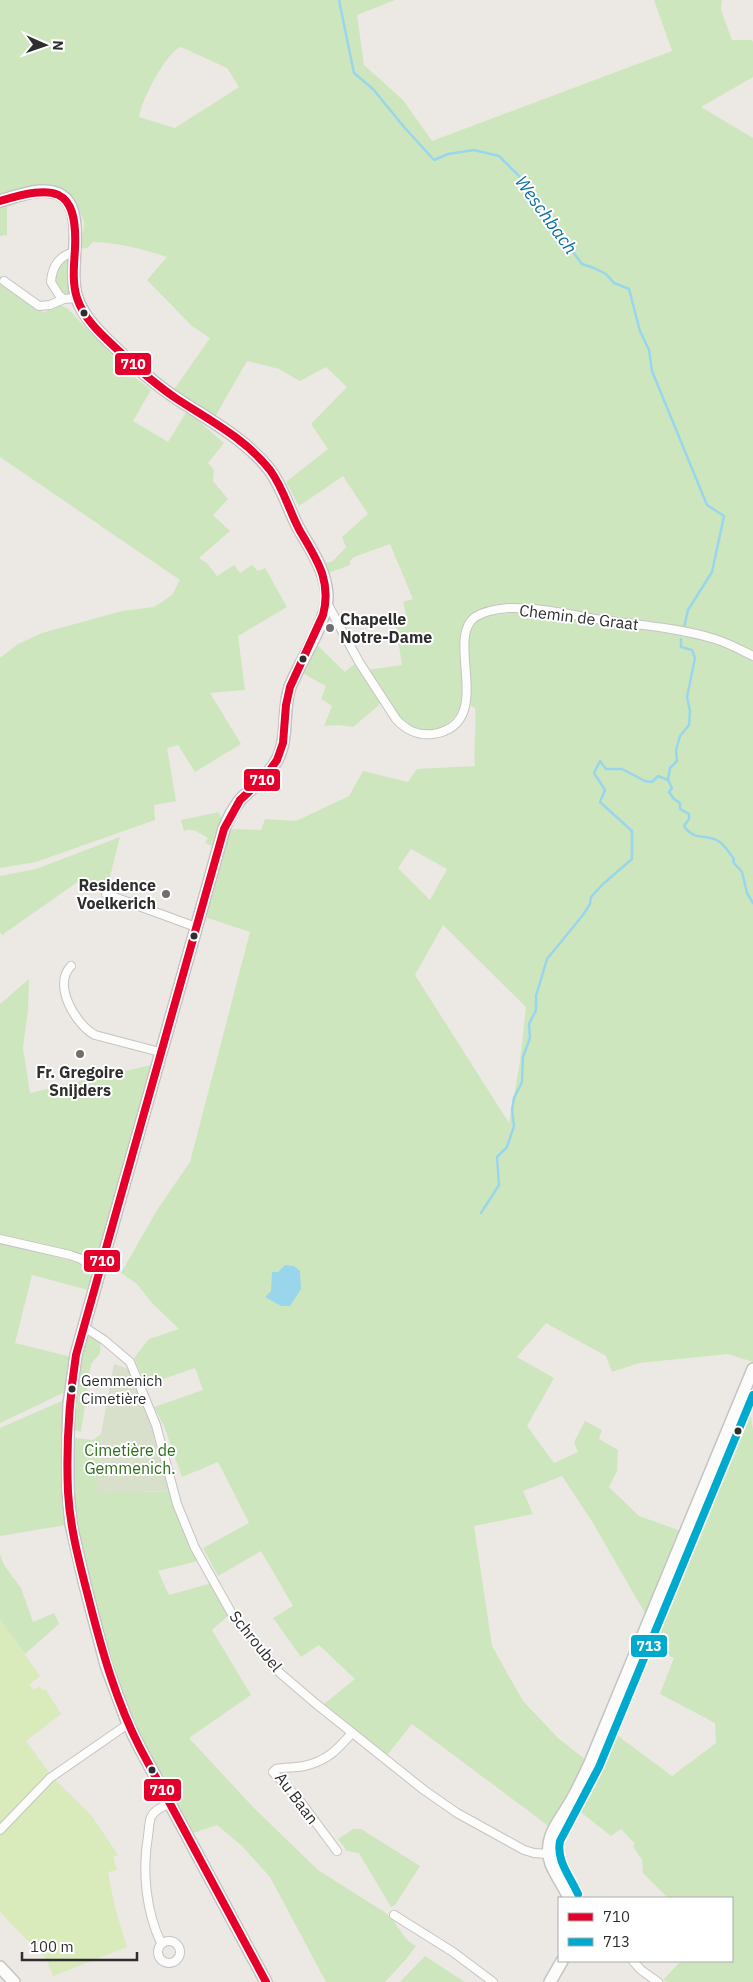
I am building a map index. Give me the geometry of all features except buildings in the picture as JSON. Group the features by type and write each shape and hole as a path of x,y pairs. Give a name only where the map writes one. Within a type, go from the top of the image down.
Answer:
{"main road":[{"path":"0,201 33,192 48,191 57,192 65,197 74,212 73,273 76,298 90,321 141,372 176,398 224,427 257,455 278,482 293,517 319,563 325,580 327,603 323,617 290,688 286,701 281,752 269,771 242,799 229,818 213,865 76,1355 70,1404 68,1492 71,1524 84,1585 114,1690 128,1724 266,1982"},
{"path":"568,1897 551,1864 549,1839 557,1822 579,1788 590,1763 753,1369"},
{"path":"550,1982 561,1962"},
{"path":"0,1966 14,1982"}],"street":[{"path":"64,299 59,295 51,282 52,274 54,267 61,258 74,252"},
{"path":"4,281 39,306 50,305 64,299 76,298"},
{"name":"Chemin de Graat","path":"327,603 359,662 396,719 403,727 422,734 442,732 459,719 466,702 465,640 467,630 474,618 492,611 521,608 688,632 716,639 753,656"},
{"path":"106,894 196,927"},
{"path":"71,966 66,972 64,987 67,1000 85,1030 95,1035 160,1052"},
{"path":"0,1239 70,1255 81,1259 100,1271"},
{"name":"Schroubel","path":"84,1327 121,1353 130,1362 156,1425 182,1517 196,1548 232,1614 280,1673 424,1790 457,1812 524,1850 549,1854"},
{"path":"0,1830 50,1778 128,1724"},
{"name":"Au Baan","path":"337,1851 297,1797 273,1772 276,1769 303,1767 328,1758 352,1732"},
{"path":"161,1943 154,1928 149,1905 145,1875 146,1849 151,1817 155,1810 170,1803"},
{"path":"394,1915 453,1952 493,1982"},
{"path":"634,1962 641,1970 658,1982"}],"green space":[{"path":"0,0 395,0 357,15 364,65 403,100 432,141 672,51 654,0 722,0 721,10 732,40 752,40 753,42 753,77 701,107 753,138 753,653 703,631 681,626 492,608 495,615 519,612 535,613 692,636 712,641 753,659 753,1362 728,1354 639,1363 612,1372 606,1356 546,1323 517,1357 554,1378 527,1426 554,1463 578,1452 574,1442 585,1421 602,1430 599,1439 618,1450 617,1471 609,1487 639,1516 681,1531 737,1399 750,1413 753,1429 753,1982 667,1982 663,1980 680,1962 733,1962 733,1897 667,1897 643,1873 642,1860 633,1846 635,1844 621,1829 611,1836 568,1802 551,1828 412,1724 387,1755 324,1704 355,1679 319,1645 301,1657 273,1618 293,1606 261,1551 218,1576 203,1548 249,1523 218,1462 182,1477 164,1426 154,1407 203,1390 195,1368 146,1385 134,1358 149,1339 179,1329 153,1304 136,1283 121,1273 157,1210 190,1162 250,932 202,916 228,829 261,830 265,819 296,821 349,796 363,771 408,782 417,769 475,766 475,708 462,701 455,716 449,722 443,727 427,731 419,730 407,723 385,697 377,707 353,727 339,725 324,726 332,706 321,699 326,686 297,670 312,640 345,672 360,659 367,670 402,665 395,621 407,618 403,602 413,599 390,544 354,557 350,561 350,565 329,573 326,563 333,561 346,547 342,537 368,514 343,476 299,506 286,482 328,449 311,424 347,387 326,367 300,381 279,369 247,361 215,417 173,391 210,338 192,326 147,280 167,257 131,247 93,242 87,248 78,249 84,229 82,215 74,202 62,191 47,186 35,189 28,196 28,200 7,207 7,235 0,236","holes":["181,47 227,68 239,87 175,128 139,117 144,100 155,78 168,58","411,849 447,869 430,900 398,868","443,925 526,1007 520,1062 509,1123 415,975","562,1476 593,1523 646,1615 637,1641 674,1658 660,1694 715,1723 716,1743 672,1776 602,1724 586,1760 558,1738 523,1701 492,1646 474,1526 533,1514 523,1491"]},
{"path":"64,260 70,260 71,293 63,296 55,278 57,269"},
{"path":"0,276 5,279 2,284 39,310 44,312 61,305 68,309 126,370 151,390 133,421 168,442 187,411 224,443 208,463 214,470 213,481 228,499 213,515 230,531 199,558 207,563 217,576 234,565 240,573 252,565 258,571 265,568 287,607 238,636 245,690 210,693 241,744 195,772 178,745 167,748 176,801 154,805 155,820 36,862 0,868 0,658 18,644 42,633 122,611 154,607 172,595 180,580 0,457"},
{"path":"219,812 222,821 212,846 205,843 208,838 199,833 193,830 184,831 181,820"},
{"path":"120,837 107,889 79,881 2,935 0,932 0,876 36,869"},
{"path":"29,979 28,1010 23,1048 30,1093 151,1065 97,1265 0,1236 0,1004"},
{"path":"0,1242 79,1263 92,1278 88,1290 32,1275 15,1343 71,1357 65,1392 0,1423"},
{"path":"86,1337 95,1337 100,1342 100,1350 99,1355 91,1364 81,1432 73,1429 73,1415 80,1375 79,1361"},
{"name":"Cimetière de Gemmenich.","path":"114,1364 131,1370 153,1430 170,1491 97,1493 101,1434"},
{"path":"64,1400 66,1525 0,1536 0,1428"},
{"path":"101,1434 98,1471 146,1492 170,1491 181,1526 198,1561 158,1571 169,1595 212,1583 229,1615 212,1630 251,1695 189,1738 253,1807 318,1870 386,1913 408,1940 416,1946 385,1982 326,1982 270,1877 242,1846 217,1825 193,1833 166,1790 119,1687 103,1639 74,1515 72,1441 76,1438 93,1440"},
{"path":"0,1554 4,1565 21,1588 33,1622 54,1613 59,1624 25,1654 0,1619"},
{"path":"0,1619 40,1676 29,1685 34,1690 40,1686 42,1690 46,1690 61,1714 26,1741 50,1774 0,1827"},
{"path":"53,1778 91,1815 118,1855 113,1857 117,1870 108,1872 115,1908 127,1947 53,1976 47,1960 0,1912 0,1835"},
{"path":"353,1829 361,1829 420,1866 395,1905 391,1907 359,1853 347,1851 338,1839"},
{"path":"425,1956 465,1982 400,1982"}],"water":[{"path":"285,1265 294,1266 300,1271 301,1289 290,1306 281,1306 265,1297 271,1291 272,1272 278,1272"}],"waterway":[{"name":"Weschbach","path":"339,0 354,73 373,89 434,160 448,154 474,150 499,156 519,176 537,204 582,264 606,274 614,283 629,289 640,331 649,350 652,371 707,505 724,516 712,572 688,610 684,628"},
{"name":"Weschbach","path":"681,639 681,647 692,650 695,658 687,697 690,711 689,725 680,736 676,750 677,761 670,768 668,780 672,788 669,792 680,803 680,809 689,814 689,819 684,826 688,831 697,836 712,838 723,845 728,851 734,859 733,862 742,872 747,893 753,903"},
{"path":"481,1213 499,1185 497,1157 507,1147 514,1126 512,1110 514,1098 522,1082 523,1057 530,1038 529,1024 536,1010 536,996 547,959 583,915 590,904 591,897 632,859 632,831 600,802 605,790 594,773 600,761 606,769 622,769 645,781 652,782 658,776 668,780"}],"transit line":[{"name":"710","path":"0,201 34,193 48,192 58,195 67,201 72,212 75,228 74,286 84,313 101,333 147,376 177,399 238,439 270,470 317,561 326,592 323,615 290,687 286,705 283,743 277,760 265,777 240,800 224,829 76,1355 68,1441 67,1475 73,1533 82,1574 110,1675 140,1748 266,1982"},
{"name":"713","path":"578,1894 564,1868 560,1855 560,1841 599,1767 753,1395"}],"place":[{"name":"Chapelle Notre-Dame","path":"330,628"},
{"name":"Residence Voelkerich","path":"166,894"},
{"name":"Fr. Gregoire Snijders","path":"80,1054"},
{"name":"Gemmenich Cimetière","path":"72,1389"}]}
